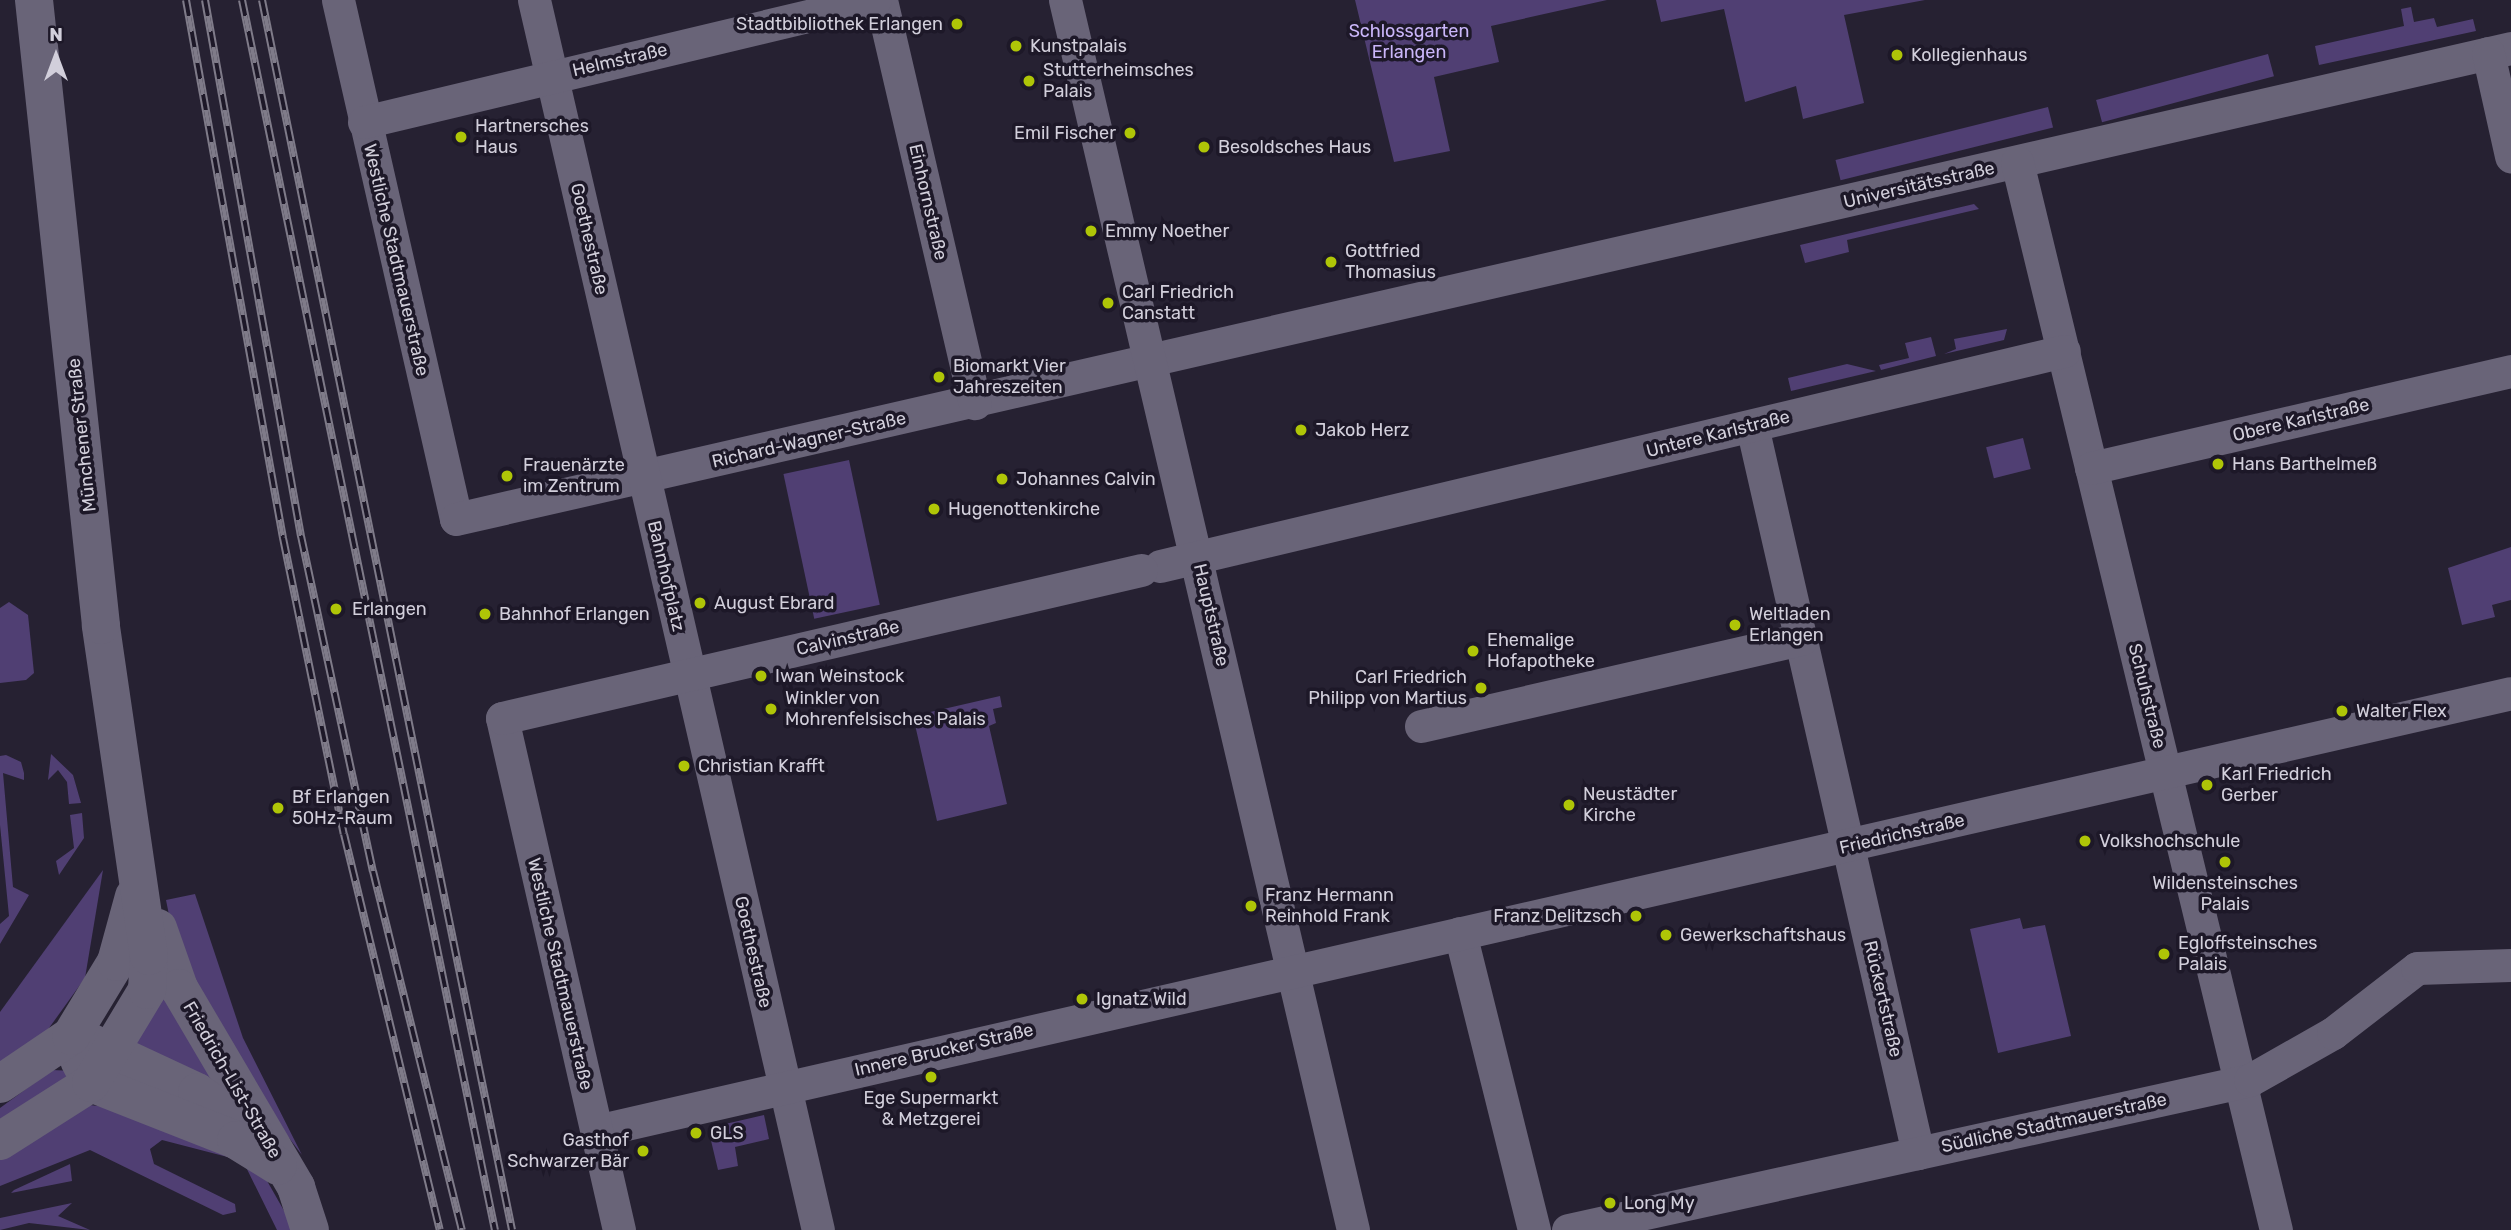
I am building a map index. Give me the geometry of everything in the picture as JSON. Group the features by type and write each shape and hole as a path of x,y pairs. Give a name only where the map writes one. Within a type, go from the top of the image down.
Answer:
{"main road":[{"name":"Münchener Straße","path":"0,1141 91,1083 115,1052 147,990 149,956 102,625 34,0"},
{"name":"Münchener Straße","path":"0,1084 71,1036 116,962 130,923 137,865"},
{"name":"Friedrich-List-Straße","path":"137,865 179,988 285,1171 310,1230"},
{"name":"Friedrich-List-Straße","path":"71,1036 115,1052 229,1112 285,1171"},
{"path":"71,1036 91,1083"},
{"name":"Friedrich-List-Straße","path":"91,1083 236,1140 285,1171"}],"street":[{"name":"Westliche Stadtmauerstraße","path":"338,0 456,519 643,478"},
{"name":"Goethestraße","path":"534,0 643,478"},
{"name":"Helmstraße","path":"364,122 875,0"},
{"name":"Einhornstraße","path":"881,0 975,404"},
{"name":"Hauptstraße","path":"1066,0 1153,363 1353,1230"},
{"name":"Universitätsstraße","path":"1153,363 2499,50"},
{"path":"2499,50 2511,156"},
{"name":"Schuhstraße","path":"2017,162 2166,774 2236,1083 2276,1230"},
{"name":"Untere Karlstraße","path":"1198,558 2064,351"},
{"name":"Richard-Wagner-Straße","path":"643,478 1153,363"},
{"name":"Obere Karlstraße","path":"2091,468 2511,371"},
{"name":"Rückertstraße","path":"1752,426 1918,1153"},
{"name":"Bahnhofplatz","path":"643,478 689,674"},
{"name":"Calvinstraße","path":"689,674 1198,558"},
{"path":"1421,726 1801,639"},
{"name":"Westliche Stadtmauerstraße","path":"619,1230 502,718 689,674"},
{"name":"Goethestraße","path":"689,674 818,1230"},
{"name":"Friedrichstraße","path":"1292,970 2166,774 2511,693"},
{"path":"1460,933 1534,1230"},
{"name":"Südliche Stadtmauerstraße","path":"1568,1230 2236,1083 2333,1033 2417,968 2511,965"},
{"name":"Innere Brucker Straße","path":"596,1131 1292,970"}],"green space":[{"name":"Schlossgarten Erlangen","path":"1355,0 1607,0 1491,26 1499,62 1434,77 1450,151 1394,162"},
{"path":"1656,0 1925,0 1844,15 1864,103 1803,119 1796,86 1745,102 1724,9 1661,22"},
{"path":"2411,7 2414,22 2434,18 2437,27 2473,19 2476,31 2319,65 2315,46 2404,26 2401,9"},
{"path":"2268,54 2274,76 2102,122 2096,100"},
{"path":"2048,107 2053,127 1841,180 1836,160"},
{"path":"1974,204 1979,209 1847,240 1849,252 1805,263 1800,245"},
{"path":"2007,329 2004,340 1944,354 1956,349 1954,339"},
{"path":"1931,337 1936,356 1881,370 1879,365 1909,358 1905,343"},
{"path":"1847,364 1876,371 1791,391 1788,378"},
{"path":"2023,438 2031,469 1994,478 1986,447"},
{"path":"849,460 880,605 814,619 783,474"},
{"path":"2511,547 2511,600 2492,605 2495,617 2462,625 2448,568"},
{"path":"9,602 28,615 34,673 26,680 0,683 0,608"},
{"path":"1000,696 1002,707 993,709 996,723 989,726 1007,804 937,821 913,716"},
{"path":"51,754 73,775 81,803 69,804 67,782 58,770 48,780"},
{"path":"6,755 21,762 24,773 24,780 3,773 13,887 29,895 0,944 0,924 9,916 0,825 0,756"},
{"path":"82,813 84,838 59,875 56,861 74,848 70,815"},
{"path":"103,870 85,978 44,1035 0,1067 0,1012"},
{"path":"195,894 243,1038 302,1155 235,1067 172,930 166,900"},
{"path":"2020,918 2023,929 2045,925 2071,1036 1998,1053 1970,929"},
{"path":"160,979 219,1084 133,1045"},
{"path":"52,1070 74,1071 0,1126 0,1108"},
{"path":"90,1105 137,1111 238,1150 262,1172 295,1230 277,1230 243,1161 162,1140 150,1149 154,1164 235,1204 236,1212 223,1215 90,1150 0,1186 0,1157"},
{"path":"764,1115 769,1139 735,1147 738,1166 718,1170 708,1128"},
{"path":"70,1164 72,1181 11,1193 14,1190"},
{"path":"72,1203 58,1216 90,1230 29,1223 0,1230 0,1218"}],"railway":[{"path":"186,0 283,538 344,834 440,1230"},
{"path":"205,0 301,536 373,871 462,1230"},
{"path":"242,0 495,1230"},
{"path":"262,0 512,1230"}],"place":[{"name":"Stadtbibliothek Erlangen","path":"957,24"},
{"name":"Kunstpalais","path":"1016,46"},
{"name":"Kollegienhaus","path":"1897,55"},
{"name":"Stutterheimsches Palais","path":"1029,81"},
{"name":"Emil Fischer","path":"1130,133"},
{"name":"Hartnersches Haus","path":"461,137"},
{"name":"Besoldsches Haus","path":"1204,147"},
{"name":"Emmy Noether","path":"1091,231"},
{"name":"Gottfried Thomasius","path":"1331,262"},
{"name":"Carl Friedrich Canstatt","path":"1108,303"},
{"name":"Biomarkt Vier Jahreszeiten","path":"939,377"},
{"name":"Jakob Herz","path":"1301,430"},
{"name":"Hans Barthelmeß","path":"2218,464"},
{"name":"Frauenärzte im Zentrum","path":"507,476"},
{"name":"Johannes Calvin","path":"1002,479"},
{"name":"Hugenottenkirche","path":"934,509"},
{"name":"August Ebrard","path":"700,603"},
{"name":"Erlangen","path":"336,609"},
{"name":"Bahnhof Erlangen","path":"485,614"},
{"name":"Weltladen Erlangen","path":"1735,625"},
{"name":"Ehemalige Hofapotheke","path":"1473,651"},
{"name":"Iwan Weinstock","path":"761,676"},
{"name":"Carl Friedrich Philipp von Martius","path":"1481,688"},
{"name":"Winkler von Mohrenfelsisches Palais","path":"771,709"},
{"name":"Walter Flex","path":"2342,711"},
{"name":"Christian Krafft","path":"684,766"},
{"name":"Karl Friedrich Gerber","path":"2207,785"},
{"name":"Neustädter Kirche","path":"1569,805"},
{"name":"Bf Erlangen 50Hz-Raum","path":"278,808"},
{"name":"Volkshochschule","path":"2085,841"},
{"name":"Wildensteinsches Palais","path":"2225,862"},
{"name":"Franz Hermann Reinhold Frank","path":"1251,906"},
{"name":"Franz Delitzsch","path":"1636,916"},
{"name":"Gewerkschaftshaus","path":"1666,935"},
{"name":"Egloffsteinsches Palais","path":"2164,954"},
{"name":"Ignatz Wild","path":"1082,999"},
{"name":"Ege Supermarkt & Metzgerei","path":"931,1077"},
{"name":"GLS","path":"696,1133"},
{"name":"Gasthof Schwarzer Bär","path":"643,1151"},
{"name":"Long My","path":"1610,1203"}]}
